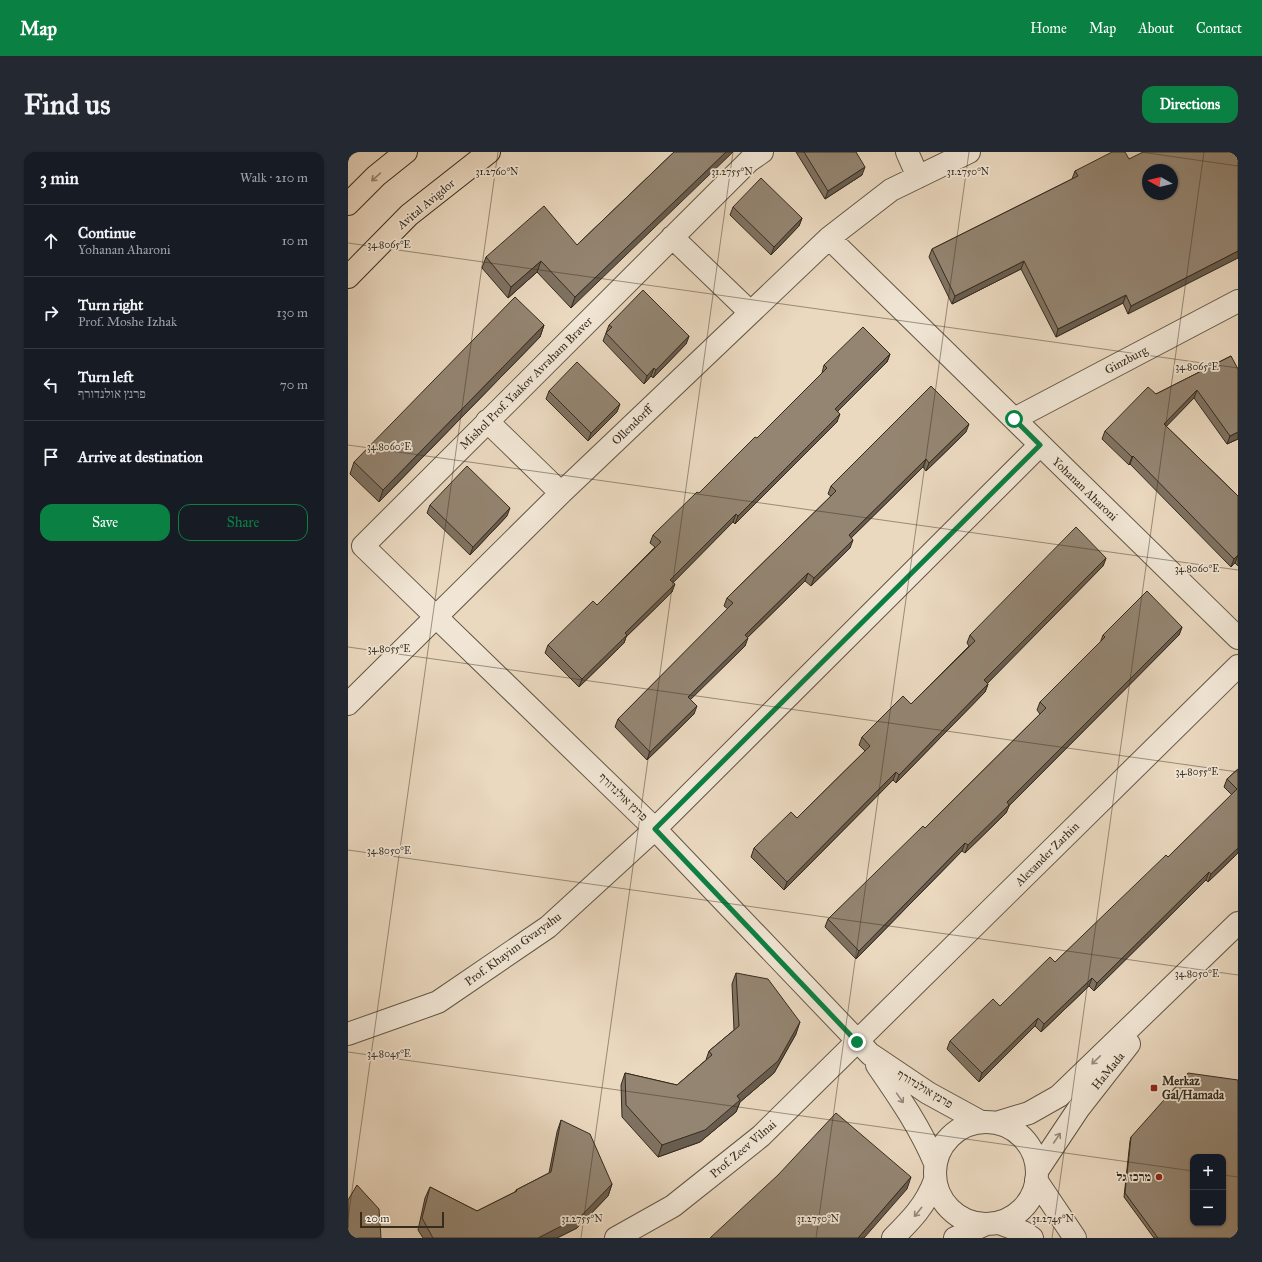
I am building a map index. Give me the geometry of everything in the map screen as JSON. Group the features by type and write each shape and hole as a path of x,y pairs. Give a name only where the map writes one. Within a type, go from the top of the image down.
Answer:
{"main road":[{"path":"348,204 376,176 406,152"},
{"name":"Avital Avigdor","path":"348,277 409,215 489,152"}],"street":[{"name":"Mishol Prof. Yaakov Avraham Braver","path":"437,615 364,546 672,237 749,161 762,152"},
{"path":"907,152 918,177"},
{"name":"Ollendorff","path":"348,704 369,685 437,615 561,493 829,238 890,190 969,152"},
{"path":"672,237 750,312"},
{"name":"Yohanan Aharoni","path":"829,238 1238,638"},
{"name":"Ginzburg","path":"1014,419 1238,301"},
{"path":"488,421 561,493"},
{"name":"Prof. Khayim Gvaryahu","path":"348,1034 438,1002 548,927 655,829 1040,445"},
{"name":"פרנץ אולנדורף","path":"437,615 655,829 863,1048 910,1111 923,1135 935,1172"},
{"name":"Alexander Zarhin","path":"863,1048 1238,666"},
{"name":"HaMada","path":"988,1122 1029,1113 1059,1096 1238,923"},
{"name":"HaMada","path":"1037,1176 1054,1142 1079,1108 1185,975"},
{"name":"פרנץ אולנדורף","path":"863,1048 928,1093 988,1122"},
{"name":"Prof. Zeev Vilnai","path":"616,1238 673,1206 761,1136 863,1048"},
{"path":"893,1238 922,1207 930,1195 940,1150 947,1140 957,1131 968,1125 988,1122 1009,1127 1025,1140 1035,1158 1037,1176 1032,1195 1024,1208 1013,1217 955,1238"},
{"path":"935,1172 938,1194 946,1207 957,1216 970,1223 991,1224 1023,1232 1032,1238"},
{"path":"1037,1176 1075,1238"}],"building":[{"path":"674,152 726,152 575,297 541,261 511,287 486,257 544,206 577,245"},
{"path":"804,152 856,152 865,167 828,191"},
{"path":"1112,152 1125,152 1129,159 1143,152 1238,152 1238,251 1131,306 1126,295 1058,329 1024,261 955,296 932,249 1078,176 1075,171"},
{"path":"761,178 802,218 774,247 733,207"},
{"path":"643,290 689,336 656,370 654,368 647,376 606,333 612,327 609,325"},
{"path":"515,297 544,325 383,490 354,462"},
{"path":"863,327 890,354 835,409 840,414 738,516 736,514 670,580 675,584 625,633 627,635 582,679 548,645 593,601 597,605 661,542 653,535 697,492 699,493 755,437 757,438 827,368 824,365"},
{"path":"1231,356 1238,369 1238,432 1230,436 1197,390 1164,424 1238,496 1238,555 1234,559 1133,456 1132,457 1105,431 1148,387 1156,394"},
{"path":"577,362 620,404 591,433 549,391"},
{"path":"931,386 969,424 929,463 926,459 849,535 853,540 814,578 808,573 745,635 748,638 688,697 697,706 650,752 618,719 733,603 727,598 836,491 831,486"},
{"path":"467,466 510,508 473,547 430,505"},
{"path":"1076,527 1106,558 984,680 988,684 899,775 896,772 787,882 754,848 791,812 797,818 870,746 862,737 903,696 911,704 975,641 970,635"},
{"path":"1147,591 1182,627 1007,802 1009,805 968,845 965,843 859,951 828,919 923,826 925,828 1046,708 1040,702 1105,637 1103,635"},
{"path":"1238,769 1238,848 1211,874 1209,872 1097,983 1092,978 1044,1024 1038,1018 982,1073 950,1041 993,999 1000,1006 1050,957 1055,962 1166,855 1168,857 1237,789 1227,779"},
{"path":"736,973 768,979 800,1022 778,1061 737,1096 740,1100 705,1130 662,1145 626,1105 625,1073 677,1085 712,1055 709,1051 739,1026"},
{"name":"מרכז גל","path":"1188,1073 1238,1080 1238,1238 1158,1238 1125,1193 1131,1137"},
{"path":"836,1113 911,1177 858,1238 710,1238 778,1175"},
{"path":"561,1120 590,1134 612,1184 581,1216 538,1238 433,1238 422,1218 430,1187 477,1211 517,1191 516,1190 551,1172"},
{"path":"357,1185 379,1209 381,1238 348,1238 348,1200"}],"place":[{"name":"Merkaz Gal/Hamada","path":"1154,1088"},
{"name":"מרכז גל","path":"1159,1177"}],"route":[{"path":"857,1042 655,829 1040,445 1014,419"}]}
